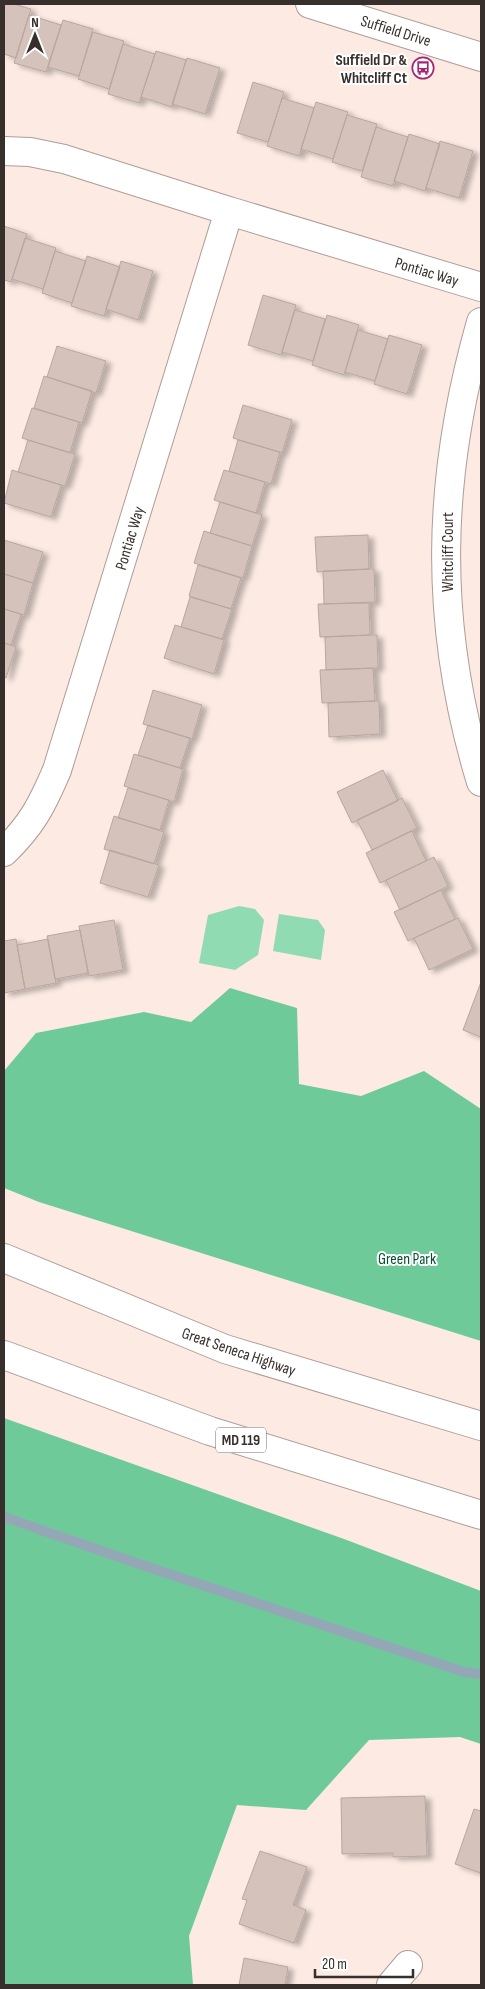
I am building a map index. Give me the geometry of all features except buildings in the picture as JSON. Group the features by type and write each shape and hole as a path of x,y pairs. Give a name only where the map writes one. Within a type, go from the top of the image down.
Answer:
{"street":[{"name":"Suffield Drive","path":"310,4 481,57"},
{"name":"Pontiac Way","path":"4,151 30,152 64,159 481,287"},
{"name":"Pontiac Way","path":"4,852 24,833 37,813 58,770 229,211"},
{"name":"Whitcliff Court","path":"481,322 463,391 454,436 445,529 446,584 456,680 471,748 481,782"},
{"name":"Great Seneca Highway","path":"4,1258 225,1349 481,1426"},
{"name":"MD 119","path":"4,1355 210,1431 481,1515"}],"green space":[{"path":"239,906 255,909 264,920 258,955 235,970 199,963 208,915"},
{"path":"279,914 318,920 325,930 321,960 273,951"},
{"name":"Green Park","path":"230,988 297,1008 299,1084 361,1096 424,1071 481,1109 481,1341 39,1202 4,1188 4,1071 36,1033 144,1012 191,1022"},
{"path":"4,1418 344,1539 481,1591 481,1744 460,1737 369,1740 306,1810 237,1805 189,1936 193,1985 4,1985"}],"waterway":[{"path":"4,1517 464,1672 481,1674"}],"place":[{"name":"Suffield Dr & Whitcliff Ct","path":"423,68"}]}
